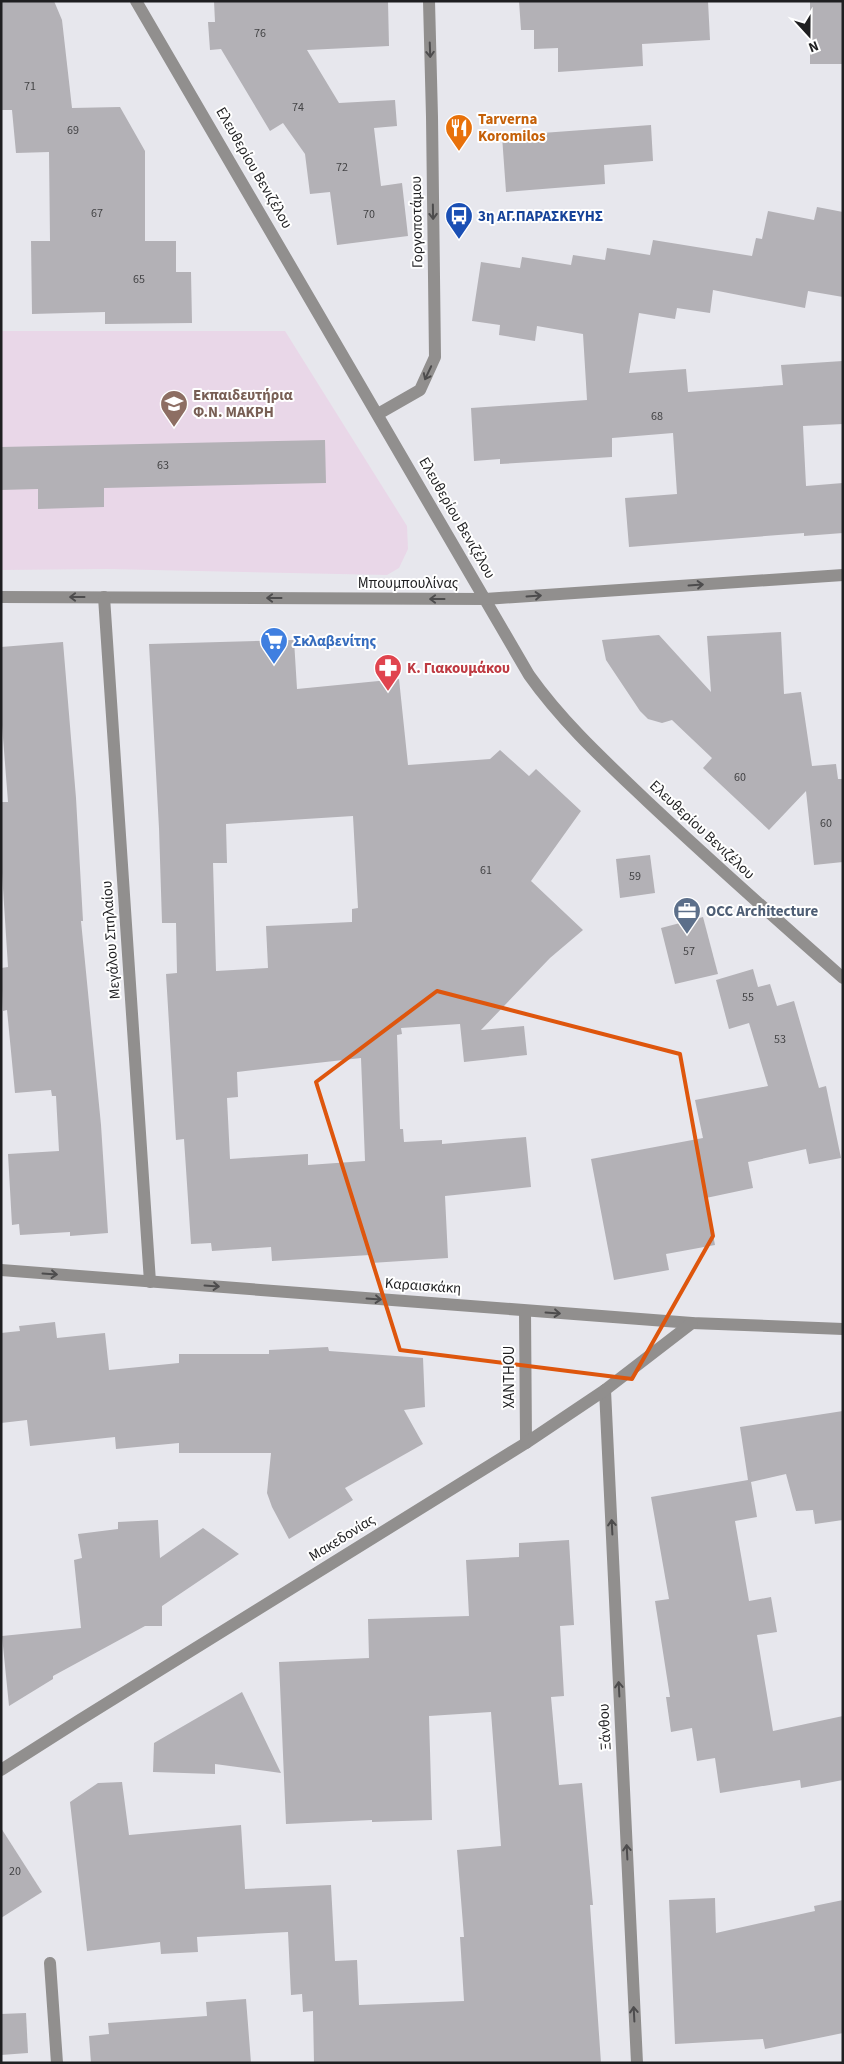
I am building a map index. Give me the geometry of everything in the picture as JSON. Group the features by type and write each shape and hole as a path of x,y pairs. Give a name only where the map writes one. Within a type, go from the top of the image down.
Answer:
{"street":[{"name":"Ελευθερίου Βενιζέλου","path":"136,1 529,675 550,704 585,742 721,871 843,978"},
{"name":"Γοργοποτάμου","path":"378,414 420,390 435,357 432,117 428,1"},
{"name":"Μπουμπουλίνας","path":"1,597 485,599 843,575"},
{"name":"Μεγάλου Σπηλαίου","path":"104,597 150,1282"},
{"name":"Καραισκάκη","path":"1,1270 692,1323 843,1329"},
{"name":"XANTHOU","path":"525,1310 526,1444"},
{"name":"Μακεδονίας","path":"1,1770 526,1444 605,1390 692,1323"},
{"name":"Ξάνθου","path":"605,1390 636,2063"},
{"path":"50,1963 57,2063"}],"highlighted area":[{"path":"437,991 680,1054 713,1236 632,1379 400,1350 316,1082"}],"shaded area":[{"name":"Εκπαιδευτήρια Φ.Ν. ΜΑΚΡΗ","path":"1,331 285,331 407,526 408,549 399,568 387,575 107,569 1,570"}],"building":[{"path":"1,1 54,1 62,20 72,108 120,107 145,151 145,241 176,241 176,272 191,272 192,323 105,324 105,312 32,314 31,241 50,241 49,152 16,153 12,110 1,110"},
{"path":"214,1 388,1 389,46 307,50 339,103 395,100 397,126 374,128 381,186 402,183 408,236 337,245 330,192 310,194 305,154 283,123 270,131 221,49 210,50 208,22 215,22"},
{"path":"519,1 708,1 710,40 642,44 643,66 558,72 558,48 534,49 534,30 521,30"},
{"path":"810,1 843,1 843,64 810,64"},
{"path":"651,125 653,161 604,165 605,184 506,192 502,136"},
{"path":"817,207 843,212 843,297 808,291 805,308 713,290 710,313 677,308 675,319 639,313 629,373 686,369 688,392 783,385 781,365 843,361 843,424 803,426 806,486 843,483 843,533 804,536 804,533 629,547 625,498 677,494 673,433 612,438 612,457 500,464 500,459 474,461 471,408 587,400 583,334 537,326 535,341 499,335 500,325 472,321 481,262 520,268 522,257 571,265 573,255 605,260 607,248 650,255 653,240 752,256 756,238 762,239 768,211 814,220"},
{"path":"325,440 326,483 104,488 104,507 38,509 38,489 1,490 1,447"},
{"path":"781,632 784,694 801,692 812,766 836,764 838,779 843,779 843,862 814,865 806,791 769,830 703,768 712,758 672,720 662,723 648,719 640,711 606,660 602,640 659,635 711,692 707,636"},
{"path":"294,640 297,689 399,679 408,765 490,759 500,750 529,776 536,769 581,811 531,881 583,930 550,958 481,1030 524,1026 527,1055 464,1062 460,1024 401,1028 402,1034 397,1035 400,1129 403,1129 404,1142 442,1140 442,1144 526,1137 531,1187 445,1196 448,1258 371,1263 370,1255 272,1261 271,1247 212,1251 211,1243 191,1244 184,1139 176,1140 166,974 177,973 176,923 162,923 149,644","holes":["353,816 358,908 352,909 352,922 266,926 268,968 216,971 213,863 227,863 226,824","361,1058 365,1161 308,1165 308,1154 230,1159 227,1098 238,1097 237,1072"]},
{"path":"63,642 76,798 83,921 81,921 101,1125 108,1233 70,1236 70,1232 20,1235 19,1224 12,1225 8,1154 59,1151 56,1096 52,1096 51,1090 15,1093 7,1010 3,1011 1,968 8,967 1,857 1,802 8,802 1,712 1,647"},
{"path":"650,855 655,893 620,898 616,859"},
{"path":"703,917 718,974 675,984 661,928"},
{"path":"753,969 758,987 770,984 777,1006 794,1001 819,1088 826,1086 841,1158 809,1164 806,1149 748,1162 753,1188 706,1198 715,1245 666,1254 669,1270 614,1280 591,1159 703,1138 695,1100 768,1086 749,1023 729,1029 716,980"},
{"path":"55,1322 57,1338 105,1333 109,1370 179,1363 179,1354 269,1354 269,1350 328,1347 329,1351 423,1358 425,1407 404,1410 423,1444 345,1488 353,1500 289,1539 272,1507 267,1493 271,1453 179,1453 179,1443 116,1449 115,1437 30,1446 27,1420 1,1423 1,1333 20,1331 19,1326"},
{"path":"843,1411 843,1520 815,1524 813,1510 796,1511 786,1474 751,1482 757,1517 735,1521 749,1601 771,1597 777,1632 757,1635 773,1731 843,1716 843,1780 801,1788 800,1780 720,1793 715,1758 697,1761 692,1728 671,1732 666,1697 670,1697 655,1601 669,1599 651,1497 748,1480 740,1427"},
{"path":"158,1520 160,1558 203,1528 239,1554 162,1606 162,1626 145,1626 53,1676 53,1679 9,1706 2,1636 81,1628 74,1560 82,1558 78,1534 118,1529 118,1522"},
{"path":"569,1540 574,1625 560,1626 564,1696 551,1697 559,1785 582,1783 593,1905 590,1905 601,2063 314,2063 313,2011 303,2012 302,1994 291,1995 288,1932 197,1937 198,1952 161,1954 160,1942 87,1951 70,1802 98,1783 122,1782 129,1835 241,1825 245,1889 331,1885 335,1961 357,1960 359,2005 464,2001 460,1937 464,1937 457,1850 501,1846 491,1712 429,1716 432,1820 372,1822 372,1820 286,1824 279,1662 369,1658 368,1619 469,1616 466,1560 519,1557 519,1543"},
{"path":"242,1692 281,1773 215,1764 215,1774 153,1772 154,1743"},
{"path":"1,1828 42,1892 1,1918"},
{"path":"715,1898 716,1933 815,1911 814,1906 843,1900 843,2033 765,2049 763,2039 675,2044 669,1900"},
{"path":"246,1999 251,2063 91,2063 89,2036 109,2034 108,2023 207,2016 206,2002"},
{"path":"26,2013 28,2053 1,2055 1,2014"}],"place":[{"name":"Tarverna Koromilos","path":"459,152"},
{"name":"3η ΑΓ.ΠΑΡΑΣΚΕΥΗΣ","path":"459,240"},
{"name":"Εκπαιδευτήρια Φ.Ν. ΜΑΚΡΗ","path":"174,428"},
{"name":"Σκλαβενίτης","path":"274,665"},
{"name":"Κ. Γιακουμάκου","path":"388,692"},
{"name":"OCC Architecture","path":"687,935"}]}
